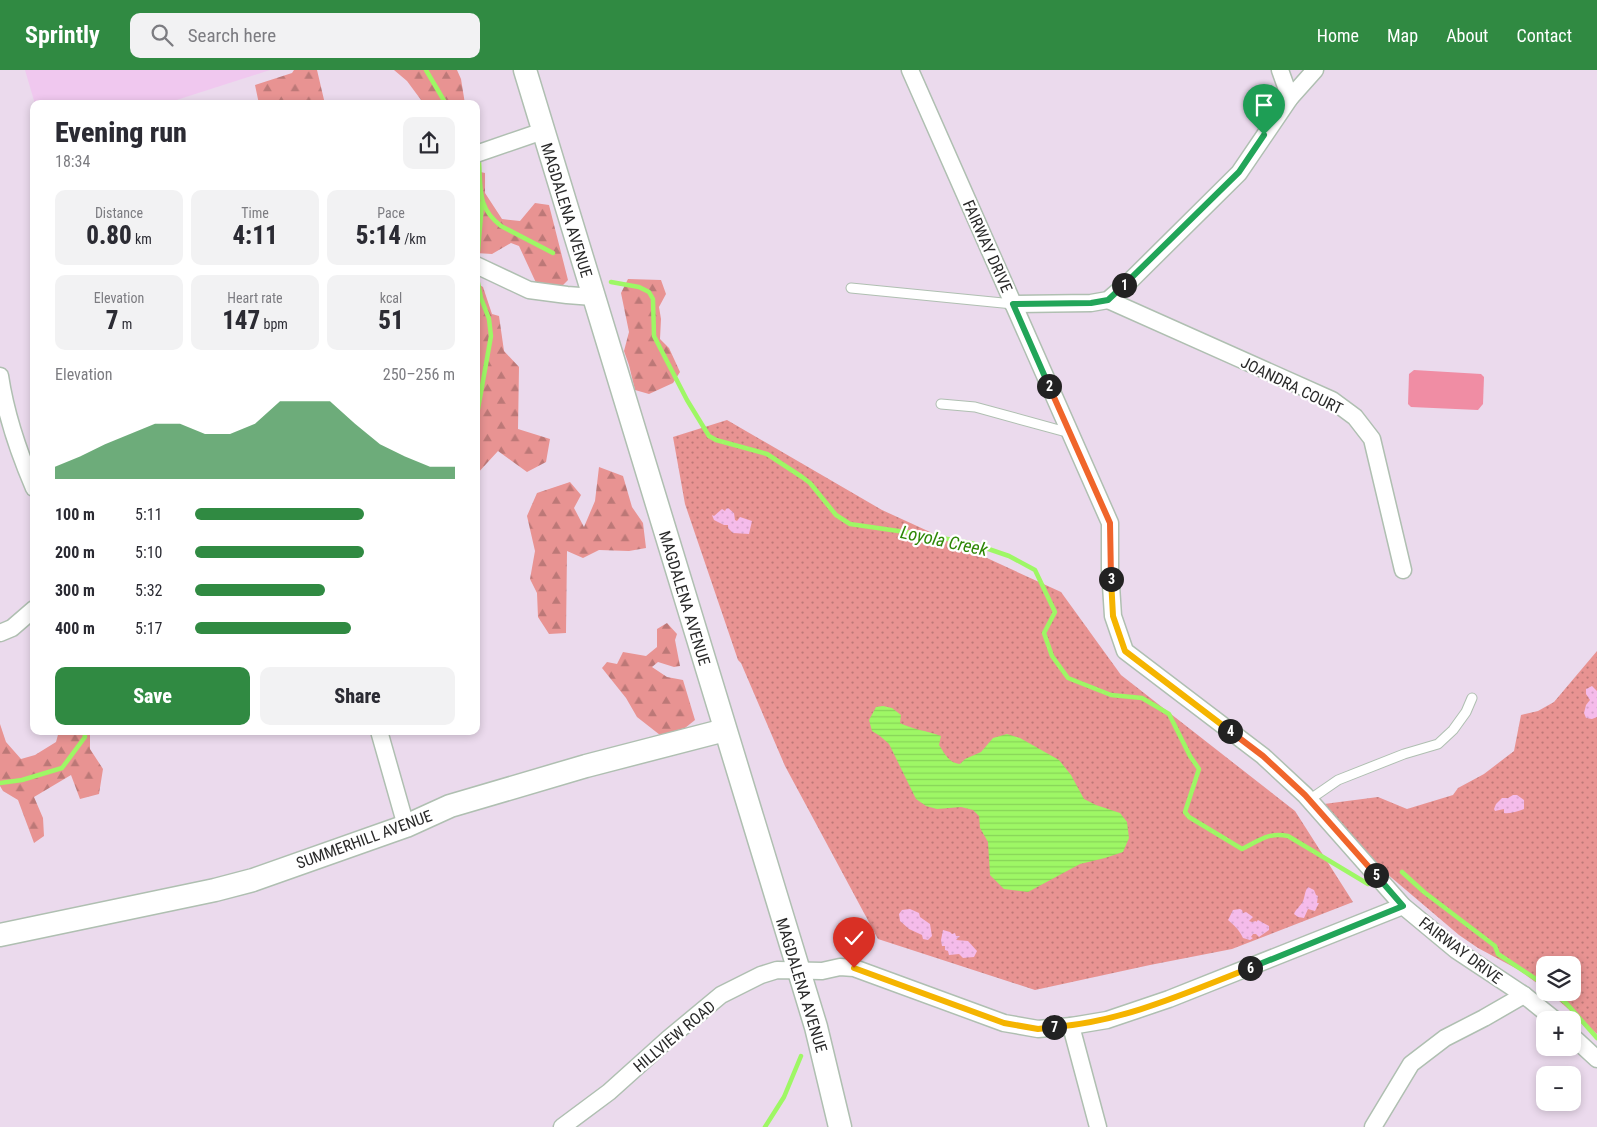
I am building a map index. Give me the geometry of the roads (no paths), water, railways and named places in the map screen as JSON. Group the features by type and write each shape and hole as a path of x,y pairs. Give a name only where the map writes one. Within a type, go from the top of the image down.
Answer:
{"main road":[{"name":"MAGDALENA AVENUE","path":"525,70 592,297 816,1027 840,1127"},
{"name":"SUMMERHILL AVENUE","path":"0,935 215,890 253,880 406,826 450,806 519,785 725,730"}],"street":[{"name":"FAIRWAY DRIVE","path":"910,70 1110,523 1110,570 1113,616 1125,651 1263,756 1309,800 1403,906 1456,950 1524,995 1544,1011"},
{"path":"1280,70 1290,98"},
{"path":"1013,304 1091,303 1108,300 1130,281 1239,172 1290,98 1315,70"},
{"path":"480,153 543,132"},
{"path":"480,267 529,290 592,297"},
{"name":"JOANDRA COURT","path":"1108,300 1332,400 1355,417 1372,439 1403,570"},
{"path":"0,376 9,423 18,453 30,479"},
{"path":"0,633 12,628 30,612"},
{"path":"380,735 406,826"},
{"name":"HILLVIEW ROAD","path":"562,1127 609,1092 671,1036 721,995 761,975 777,970 854,968 1004,1023 1038,1029 1071,1026 1107,1020 1170,999 1403,906"},
{"path":"1373,1127 1411,1064 1445,1038 1524,995"},
{"path":"1071,1026 1098,1127"},
{"path":"1581,1044 1597,1059"}],"lane":[{"path":"851,288 1013,304"},
{"path":"941,404 975,407 1070,433"},
{"path":"1309,800 1338,780 1404,754 1438,744 1453,730 1466,712 1472,698"}],"waterway":[{"path":"426,70 444,100"},
{"path":"480,176 484,205 493,219 501,226 553,253"},
{"path":"480,227 482,203"},
{"name":"Loyola Creek","path":"611,282 639,287 649,292 653,299 654,336 687,400 709,436 716,440 767,454 810,483 836,515 850,524 971,543 1009,556 1035,570 1055,612 1044,633 1052,656 1068,678 1111,695 1142,698 1169,714 1190,756 1199,769 1185,812 1189,817 1242,849 1269,836 1288,836 1368,884"},
{"path":"480,293 489,319 491,336 480,398"},
{"path":"0,783 22,780 62,768 85,735"},
{"path":"1402,872 1424,892 1495,946 1498,954 1536,979"},
{"path":"1564,1001 1597,1038"},
{"path":"765,1127 784,1097 801,1056"}]}
